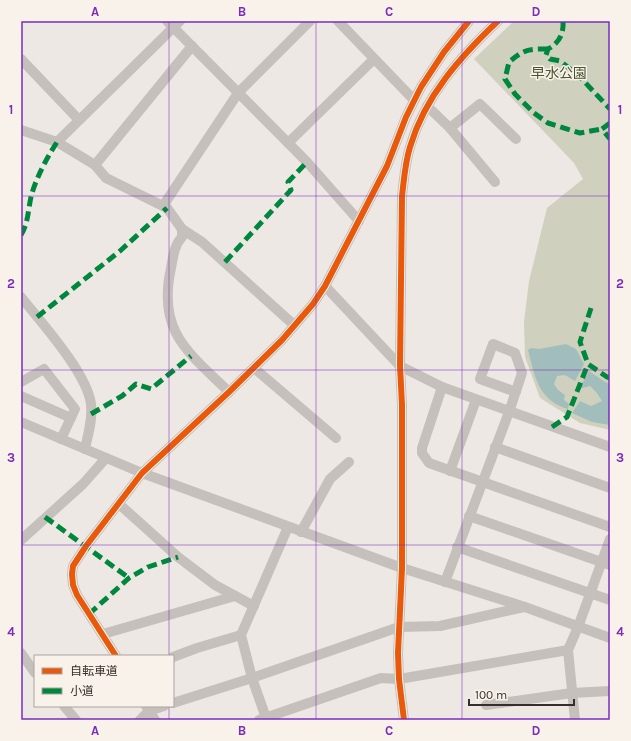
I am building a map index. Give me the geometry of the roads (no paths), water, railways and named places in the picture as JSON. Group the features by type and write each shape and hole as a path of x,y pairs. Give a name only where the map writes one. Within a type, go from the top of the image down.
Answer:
{"street":[{"path":"163,206 238,92 310,21"},
{"path":"338,21 414,100"},
{"path":"115,655 77,594 73,585 73,566 86,546 142,474 254,368 313,304 325,286 387,166 406,117 421,87 441,57 469,21"},
{"path":"404,720 399,679 399,627 402,568 402,405 400,366 402,196 410,148 427,106 451,69 498,21"},
{"path":"57,142 174,23 192,46 288,142 359,221"},
{"path":"96,165 192,46"},
{"path":"21,59 79,120"},
{"path":"288,142 374,59"},
{"path":"450,128 480,104 516,139"},
{"path":"427,106 450,128 495,182"},
{"path":"21,130 57,142 96,165 106,178 167,208 182,229 202,242 294,325"},
{"path":"182,229 182,238 177,242 170,270 167,302 171,322 179,340 191,356 229,392"},
{"path":"325,286 400,366 442,387 610,447"},
{"path":"21,297 53,336 83,378 91,404 85,449"},
{"path":"445,582 509,412 516,392 522,373 515,353 493,344 480,379 516,392"},
{"path":"254,368 336,438"},
{"path":"21,382 44,369 75,409 61,439"},
{"path":"442,387 425,436 422,453 428,463 610,527"},
{"path":"21,396 71,418"},
{"path":"450,471 476,400"},
{"path":"21,422 142,474 402,568 524,607 610,638"},
{"path":"495,447 610,488"},
{"path":"21,540 83,484 106,458"},
{"path":"301,532 330,479 349,462"},
{"path":"119,504 178,557 215,585 254,606"},
{"path":"469,516 606,564"},
{"path":"288,527 240,635 263,719 381,678 399,679 568,650"},
{"path":"575,720 568,650 590,593 606,564 610,539"},
{"path":"457,547 610,600"},
{"path":"103,634 235,596"},
{"path":"174,703 252,678 399,627 440,626 524,607"},
{"path":"174,657 240,635"},
{"path":"21,653 34,672"},
{"path":"486,706 572,693 610,692"},
{"path":"65,707 76,720"},
{"path":"140,720 148,708 155,720"}],"water":[{"path":"566,344 576,349 584,364 575,381 565,375 557,376 554,384 558,390 565,395 564,400 569,404 568,409 550,400 539,386 528,350 531,348 539,349"},
{"path":"589,371 610,384 610,425 592,422 572,413 580,401 591,406 602,401 590,386 579,389"}],"park label":[{"name":"早水公園","path":"559,73"}]}
